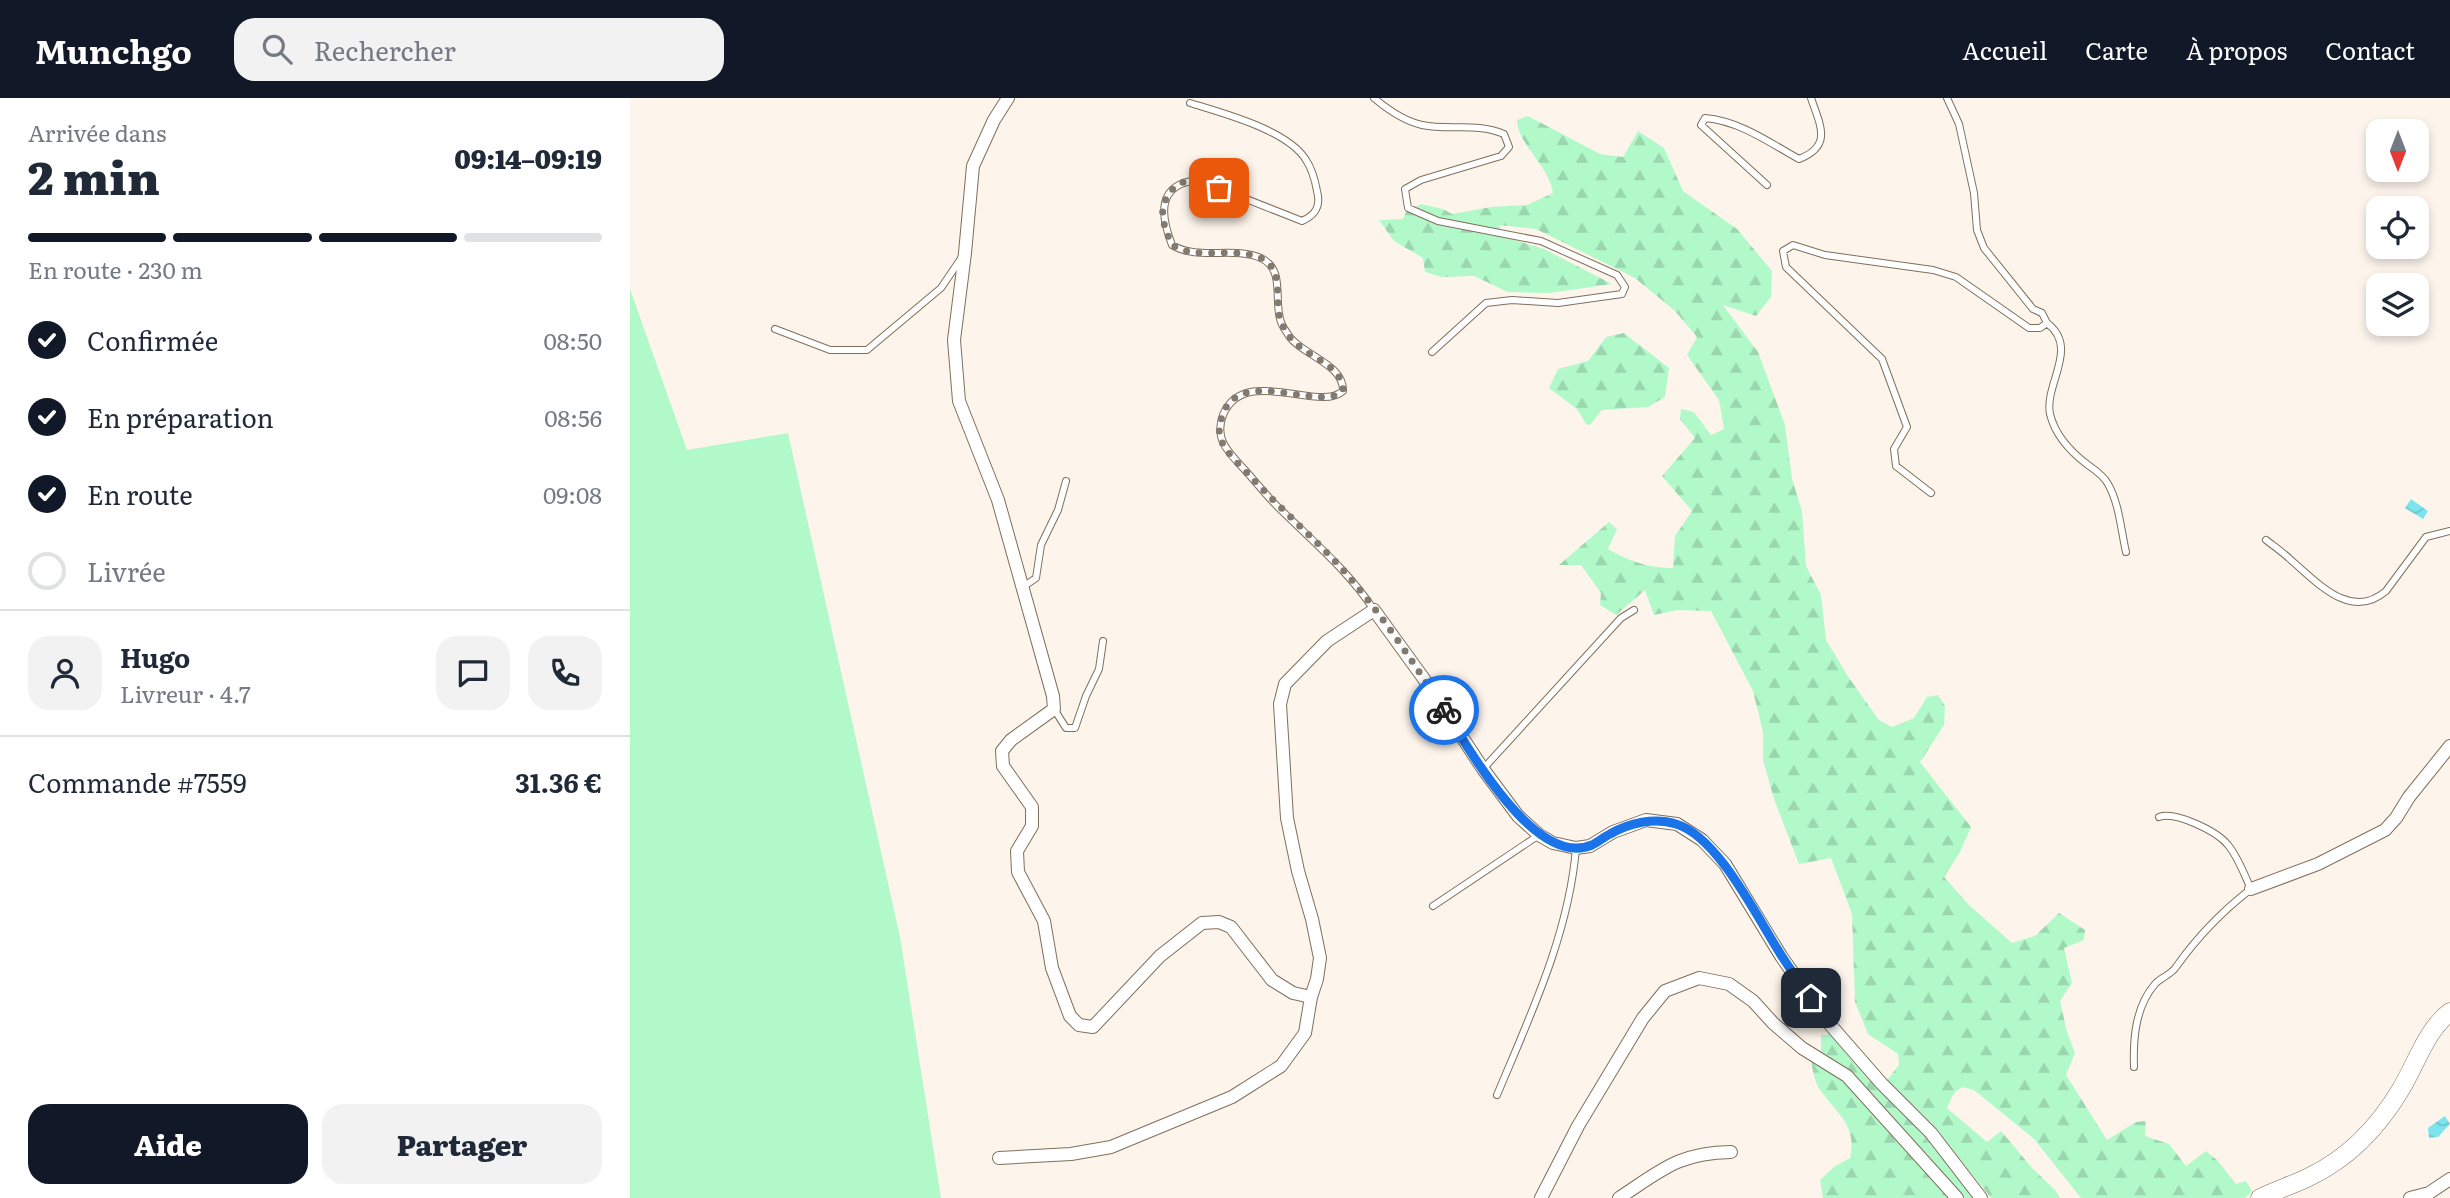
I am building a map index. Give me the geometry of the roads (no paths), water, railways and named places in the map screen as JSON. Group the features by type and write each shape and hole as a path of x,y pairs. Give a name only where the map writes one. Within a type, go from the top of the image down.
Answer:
{"street":[{"path":"1008,98 972,166 954,340 959,401 998,500 1053,696 1054,709 1011,740 1002,751 1003,766 1032,807 1032,826 1017,851 1018,872 1044,921 1052,968 1070,1016 1079,1026 1093,1027 1160,956 1202,923 1219,922 1231,927 1272,981 1293,993 1311,997"},
{"path":"999,1158 1071,1154 1111,1147 1232,1097 1281,1066 1305,1033 1320,958 1287,818 1280,704 1285,684 1327,641 1374,610 1424,679 1483,769 1518,816 1539,835 1553,843 1576,848 1590,846 1613,832 1646,820 1677,824 1702,840 1725,864 1781,956 1826,1020 1882,1084 1931,1133 1981,1198"},
{"path":"2251,889 2318,864 2385,830 2450,746"},
{"path":"1541,1198 1578,1126 1643,1018 1665,991 1699,978 1729,984 1753,1001 1802,1048 1847,1076 1957,1198"},
{"path":"2260,1198 2309,1177 2336,1162 2360,1143 2395,1098 2425,1044 2450,1012"},
{"path":"1619,1198 1678,1160 1707,1153 1731,1152"},
{"path":"2410,1198 2428,1193 2450,1180"}],"lane":[{"path":"1374,98 1391,112 1421,125 1488,128 1504,134 1509,147 1501,156 1421,180 1405,189 1408,208 1438,221 1541,241 1617,275 1625,286 1622,294 1558,303 1512,300 1486,303 1432,352"},
{"path":"1767,185 1700,125 1706,117 1722,119 1800,159 1811,155 1819,147 1822,133 1811,98"},
{"path":"1947,98 1959,124 1974,192 1977,230 1984,248 2033,309 2042,313 2061,342 2061,357 2050,402 2050,413 2066,445 2108,483 2126,552"},
{"path":"1190,103 1226,114 1290,143 1306,158 1314,177 1319,197 1317,209 1311,217 1302,221 1198,180 1184,181 1174,187 1167,196 1162,215 1172,245 1183,252 1248,254 1263,259 1271,266 1276,273 1280,320 1291,339 1336,372 1343,383 1343,391 1338,396 1328,398 1295,392 1258,391 1241,395 1229,401 1219,428 1220,439 1274,503 1359,587 1374,610"},
{"path":"1931,493 1896,466 1894,449 1907,426 1882,359 1786,267 1783,251 1793,245 1825,255 1946,274 1956,277 2029,328 2040,328 2047,323"},
{"path":"775,328 830,350 867,350 940,288 965,253"},
{"path":"1023,586 1036,578 1041,545 1058,510 1066,481"},
{"path":"2266,540 2315,583 2347,600 2365,602 2378,598 2386,591 2426,537 2450,531"},
{"path":"1483,769 1621,618 1634,610"},
{"path":"1054,709 1066,728 1075,728 1086,696 1100,669 1103,641"},
{"path":"2134,1067 2135,1028 2148,995 2156,983 2174,971 2211,922 2251,889 2233,852 2220,836 2176,816 2166,814 2159,817"},
{"path":"1433,906 1539,835"},
{"path":"1497,1095 1542,988 1573,879 1576,848"}],"water":[{"path":"2411,499 2428,511 2423,519 2405,508"},
{"path":"2445,1116 2450,1124 2438,1137 2429,1138 2428,1128"}]}
